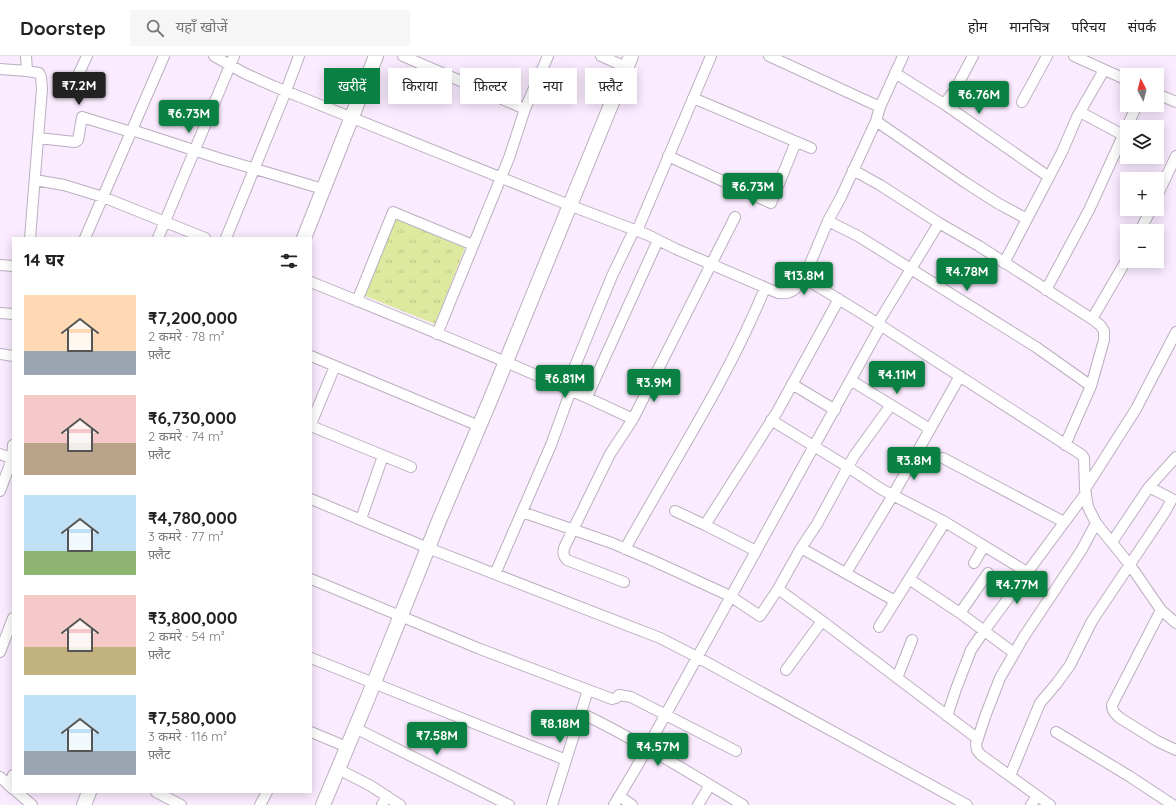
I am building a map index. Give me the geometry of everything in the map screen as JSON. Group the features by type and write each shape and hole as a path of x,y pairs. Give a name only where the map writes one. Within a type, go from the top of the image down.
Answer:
{"street":[{"path":"26,56 28,71"},
{"path":"72,88 87,56"},
{"path":"85,237 164,56"},
{"path":"214,56 231,60 244,73 286,91 501,178 636,230 765,288 782,294 791,292 804,278 828,221 841,197 876,121 880,107 903,56"},
{"path":"226,237 299,56"},
{"path":"304,237 376,56"},
{"path":"403,56 525,109"},
{"path":"437,334 509,158 525,109 548,56"},
{"path":"323,805 356,728 428,548 628,61 601,56"},
{"path":"495,574 551,445 569,389 612,276 636,230 711,56"},
{"path":"769,56 880,107"},
{"path":"944,104 955,90 973,56"},
{"path":"1022,102 1047,56"},
{"path":"1074,56 1120,77"},
{"path":"158,237 231,60"},
{"path":"0,69 39,73 41,77 30,237"},
{"path":"1004,263 1049,177 1080,112 1104,70"},
{"path":"895,73 944,104 1049,177"},
{"path":"1164,97 1176,102"},
{"path":"693,98 811,148"},
{"path":"1080,112 1120,133"},
{"path":"38,138 75,142 78,140 82,117 323,189"},
{"path":"876,121 966,184 999,204 1027,218"},
{"path":"668,156 771,203 796,142"},
{"path":"1046,290 1089,210 1120,142"},
{"path":"1164,181 1176,156"},
{"path":"853,170 880,185 1004,263 1092,319 1102,328 1105,335 1091,386 1065,445"},
{"path":"35,180 64,185 103,197 202,237"},
{"path":"357,301 393,212 473,246"},
{"path":"624,582 567,560 563,553 564,548 610,454 633,419 735,217"},
{"path":"828,221 858,236 1036,347 1091,386"},
{"path":"632,805 616,801 852,381 880,324 939,222"},
{"path":"587,397 658,240"},
{"path":"0,265 12,266"},
{"path":"1092,319 1122,268"},
{"path":"804,278 880,324 1082,455 1084,458 1085,491 1088,507 1096,523 1130,566 1161,610 1175,619"},
{"path":"312,282 569,389 633,419"},
{"path":"625,548 722,380 753,317 765,288"},
{"path":"705,525 771,420 839,299"},
{"path":"0,313 12,314"},
{"path":"947,716 972,650 984,631 1085,491 1136,409 1176,332"},
{"path":"0,354 12,356"},
{"path":"312,356 479,426"},
{"path":"312,423 335,366"},
{"path":"846,573 893,495 960,376"},
{"path":"852,381 930,429"},
{"path":"792,384 835,410"},
{"path":"522,512 625,548 730,596 760,616 817,524 854,456 891,405"},
{"path":"771,420 815,446 881,489 945,522 1027,572"},
{"path":"312,425 411,467"},
{"path":"0,454 12,459 0,491"},
{"path":"360,519 383,456"},
{"path":"1112,542 1149,487 1176,457"},
{"path":"943,458 1064,522"},
{"path":"1010,776 1040,703 1070,665 1092,621 1174,500 1149,487"},
{"path":"312,499 428,548 660,638 967,805"},
{"path":"675,511 756,551"},
{"path":"879,627 945,522"},
{"path":"1050,805 981,755 977,750 976,744 1000,678 1022,638 1081,551 1096,523"},
{"path":"974,563 984,546"},
{"path":"801,548 895,601"},
{"path":"960,613 988,573"},
{"path":"312,579 480,648 612,699 619,695 631,697 736,751"},
{"path":"908,579 960,613 1014,653"},
{"path":"778,589 978,739"},
{"path":"1161,610 1112,705 1112,709 1114,714 1120,718 1157,741 1176,750"},
{"path":"0,652 12,621"},
{"path":"786,670 822,621"},
{"path":"897,678 912,640"},
{"path":"312,658 566,760"},
{"path":"552,805 588,690"},
{"path":"581,713 646,747 744,805"},
{"path":"356,728 509,805"},
{"path":"312,732 347,747"},
{"path":"1056,732 1129,776 1173,805"},
{"path":"338,769 372,786 384,801 400,805"},
{"path":"0,777 12,788"},
{"path":"698,805 710,785"},
{"path":"18,793 32,805"},
{"path":"84,805 89,793"},
{"path":"158,793 181,805"},
{"path":"260,805 266,793"},
{"path":"1031,805 1037,796"}],"green space":[{"path":"396,219 465,248 435,324 365,296"}]}
